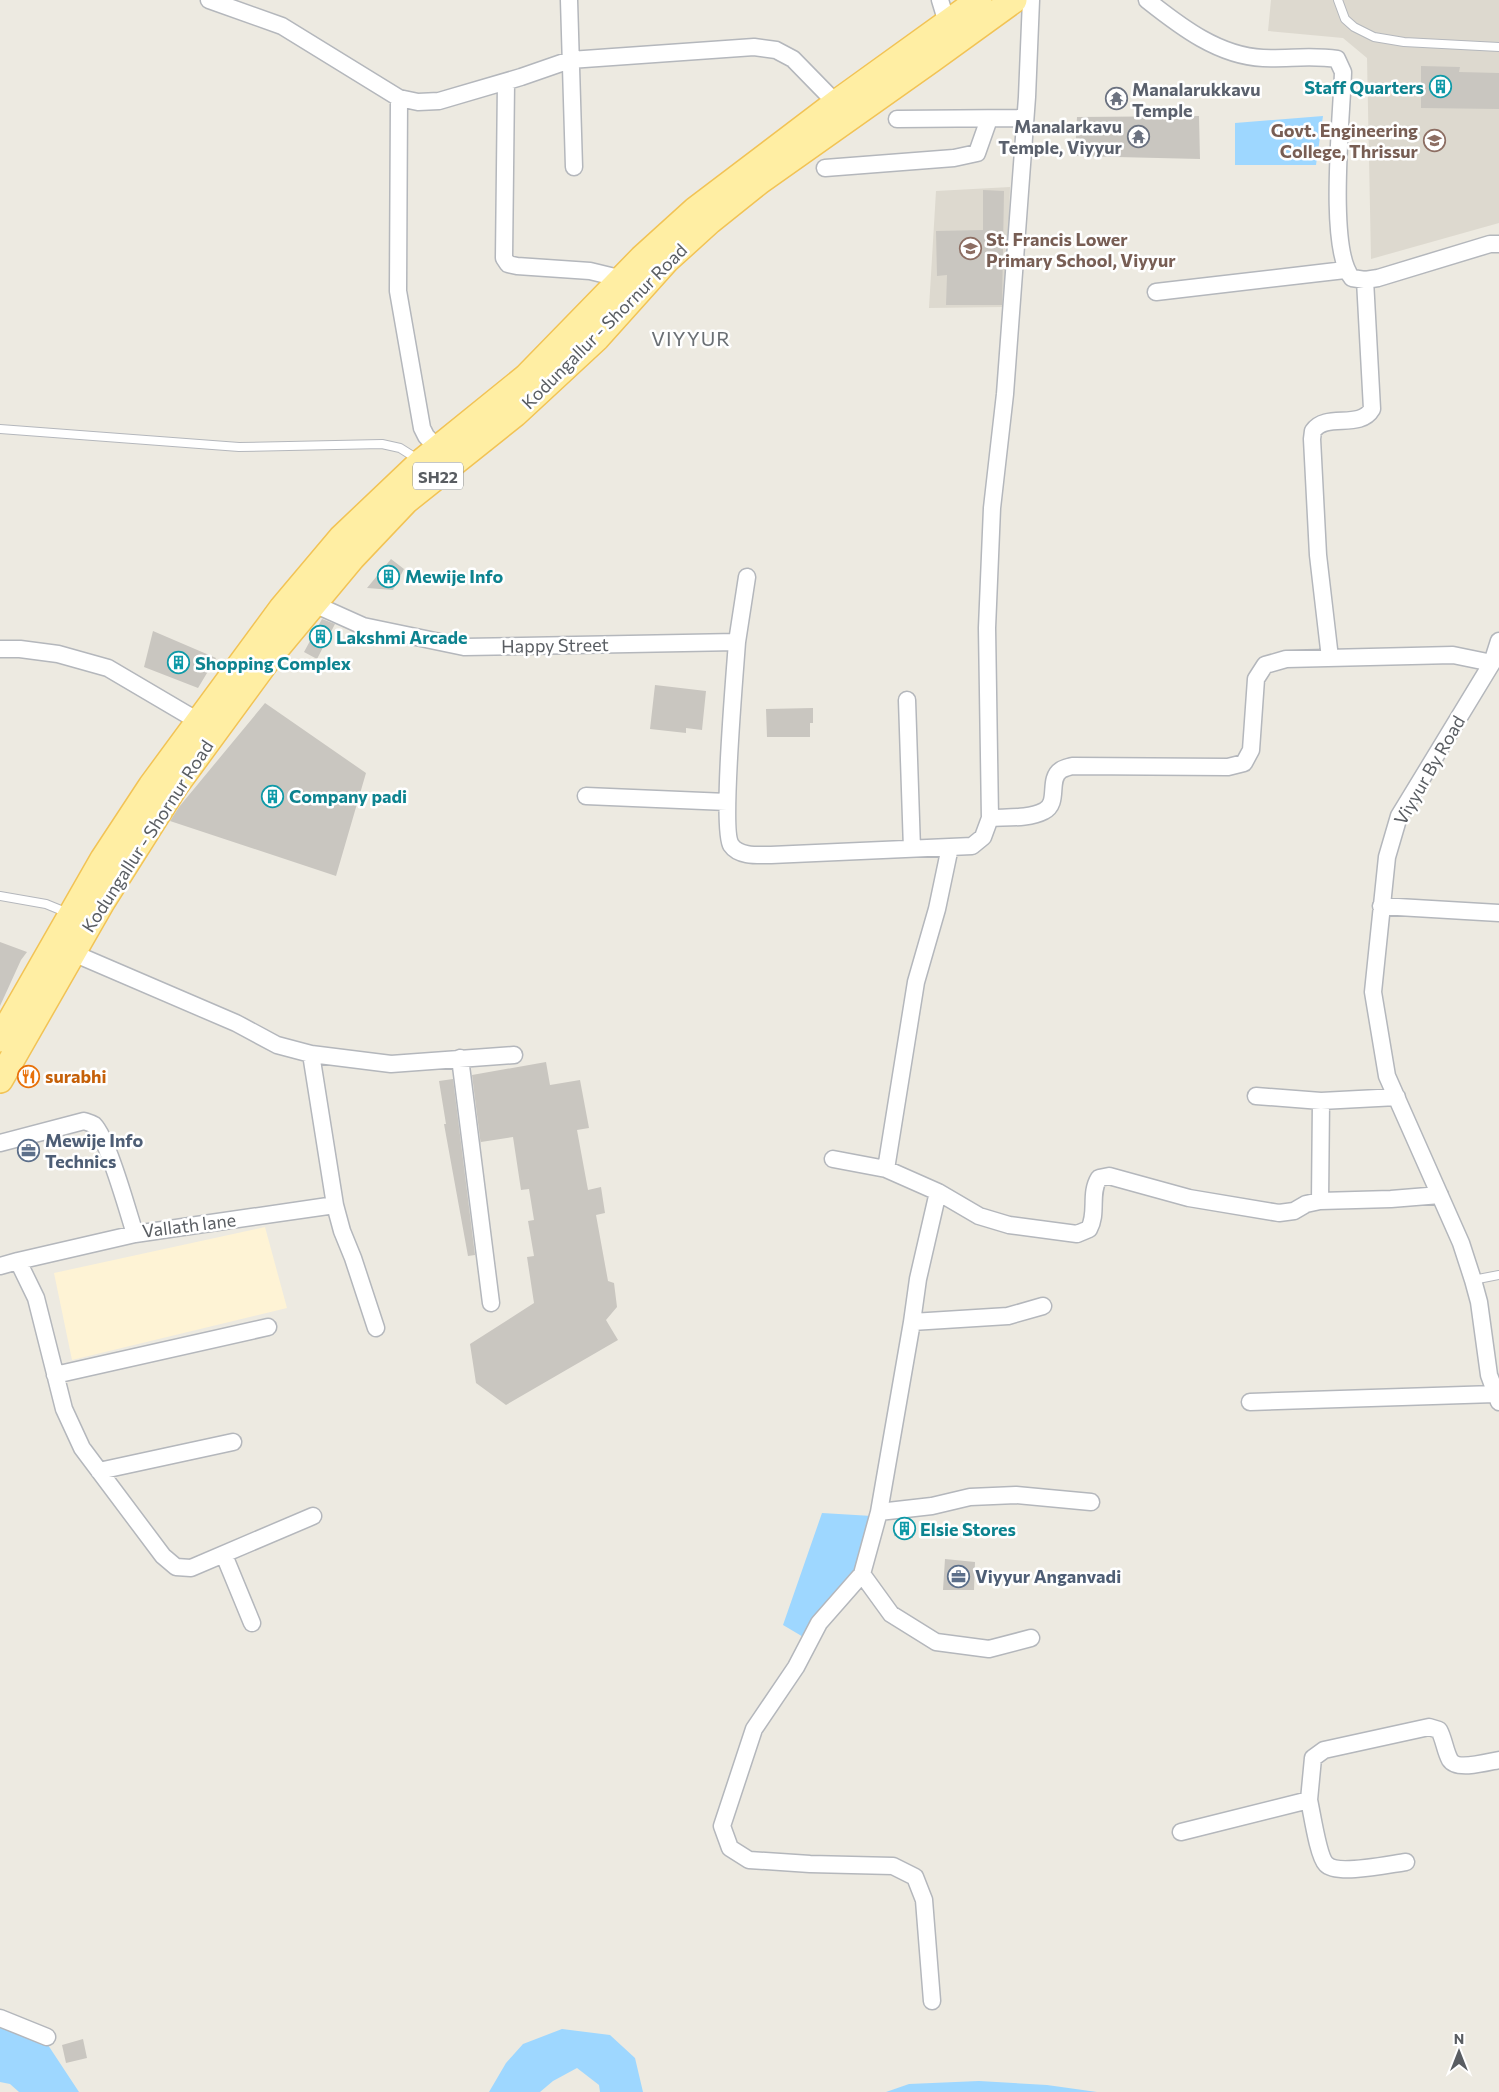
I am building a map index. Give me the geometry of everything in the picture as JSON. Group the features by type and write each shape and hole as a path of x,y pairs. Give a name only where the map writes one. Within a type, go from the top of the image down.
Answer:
{"main road":[{"name":"Kodungallur - Shornur Road","path":"0,1080 102,902 176,785 272,654 341,538 429,455 526,377 622,279 695,210 836,103 943,12 979,0"},
{"name":"Kodungallur - Shornur Road","path":"0,1039 6,1016 71,914 103,859 151,786 198,720 304,599 352,558 406,502 515,414 597,338 668,260 710,221 760,181 1014,0"}],"street":[{"path":"209,0 282,26 399,98 418,102 439,101 506,82 570,60 754,47 776,50 793,58 836,103"},
{"path":"569,0 574,167"},
{"path":"747,578 737,642 727,802 727,834 731,846 741,853 771,856 950,848 972,846 983,838 990,818 986,628 992,508 1005,394 1025,118 1031,0"},
{"path":"1147,0 1182,28 1225,50 1261,58 1324,57 1337,59 1341,64 1343,72 1342,100 1337,156 1339,227 1345,270 1352,278 1365,280 1378,278 1490,244 1499,244"},
{"path":"506,82 504,258 508,264 517,266 590,271 622,279"},
{"path":"399,98 398,291 422,428 426,436 429,455"},
{"path":"897,119 1025,118"},
{"path":"825,168 954,158 977,153 989,119"},
{"path":"1156,292 1345,270"},
{"path":"1330,658 1318,555 1312,439 1313,431 1323,423 1363,418 1372,409 1365,280"},
{"name":"Happy Street","path":"304,599 363,626 464,647 737,642"},
{"name":"Viyyur By Road","path":"1497,1398 1489,1375 1479,1302 1473,1280 1461,1243 1388,1076 1372,992 1387,857 1399,816 1492,662 1499,641"},
{"path":"0,649 20,649 58,654 108,668 198,720"},
{"path":"990,818 1024,816 1045,811 1052,802 1055,778 1060,771 1072,766 1228,767 1244,763 1251,750 1256,679 1265,665 1286,659 1452,655 1492,662"},
{"path":"908,700 912,849"},
{"path":"586,796 727,802"},
{"path":"886,1169 916,982 937,909 950,848"},
{"path":"1382,906 1499,913"},
{"path":"73,953 236,1023 277,1045 311,1054 391,1064 514,1055"},
{"path":"311,1054 335,1205 342,1231 376,1328"},
{"path":"460,1058 490,1303"},
{"path":"1256,1096 1321,1101 1397,1097"},
{"path":"1320,1201 1321,1101"},
{"name":"Vallath lane","path":"0,1143 84,1121 93,1124 100,1134 135,1234 335,1205"},
{"path":"833,1159 886,1169 938,1192 979,1216 1002,1223 1077,1234 1089,1230 1093,1221 1094,1186 1099,1178 1109,1176 1189,1198 1279,1213 1294,1212 1306,1204 1320,1201 1391,1199 1440,1195"},
{"path":"932,2001 924,1900 915,1877 893,1866 749,1860 730,1848 722,1826 754,1729 796,1667 819,1623 862,1574 879,1512 918,1279 938,1192"},
{"path":"0,1266 135,1234"},
{"path":"18,1261 36,1298 64,1409 82,1448 162,1556 176,1567 191,1568 313,1516"},
{"path":"912,1322 1008,1316 1043,1306"},
{"path":"55,1375 268,1327"},
{"path":"1250,1402 1497,1398"},
{"path":"100,1471 233,1442"},
{"path":"879,1512 932,1506 970,1496 1016,1495 1091,1502"},
{"path":"224,1555 252,1623"},
{"path":"862,1574 891,1614 936,1642 989,1649 1031,1638"},
{"path":"1406,1862 1347,1869 1333,1869 1325,1863 1320,1853 1309,1800 1313,1758 1324,1750 1429,1728 1440,1730 1450,1760 1455,1764 1466,1766 1499,1760"},
{"path":"1181,1832 1309,1800"},
{"path":"0,2018 47,2037"}],"lane":[{"path":"1338,0 1345,19 1354,27 1374,37 1404,42 1499,47"},
{"path":"0,429 239,447 382,444 429,455"},
{"path":"0,896 46,904 71,914"},
{"path":"1473,1280 1499,1275"}],"shaded area":[{"name":"Govt. Engineering College, Thrissur","path":"1271,0 1499,0 1499,223 1371,259 1367,58 1343,38 1268,31"},
{"name":"St. Francis Lower Primary School, Viyyur","path":"1010,187 1006,307 929,308 936,191"},
{"path":"265,1227 287,1308 72,1360 54,1273"}],"water":[{"path":"1323,116 1316,165 1235,165 1235,123"},
{"path":"822,1513 872,1516 856,1569 805,1638 783,1625"},
{"path":"0,2023 48,2045 79,2092 19,2092 10,2084 0,2082"},
{"path":"562,2029 610,2035 635,2058 643,2092 600,2092 599,2085 577,2068 553,2081 540,2092 489,2092 506,2063 523,2044"},
{"path":"979,2081 1047,2085 1097,2092 886,2092 909,2084"}],"building":[{"path":"1421,66 1460,67 1459,72 1499,73 1499,109 1421,108"},
{"name":"Manalarkavu Temple, Viyyur","path":"1199,116 1200,159 1075,156 1077,117"},
{"name":"St. Francis Lower Primary School, Viyyur","path":"983,190 1004,191 1002,305 946,305 947,275 937,276 936,231 983,230"},
{"name":"Mewije Info","path":"391,559 404,569 393,590 367,588"},
{"name":"Lakshmi Arcade","path":"322,619 335,624 317,659 304,652"},
{"name":"Shopping Complex","path":"153,631 216,658 198,688 144,667"},
{"path":"655,685 706,691 702,730 686,728 686,733 650,729"},
{"name":"Company padi","path":"265,703 366,773 336,876 170,821 179,807"},
{"path":"813,708 813,723 810,723 810,737 767,737 766,709"},
{"path":"0,942 27,952 21,960 0,1006"},
{"path":"546,1062 550,1085 580,1080 589,1128 577,1130 588,1190 601,1187 605,1213 596,1215 608,1281 614,1283 617,1307 606,1320 618,1340 506,1405 476,1383 470,1344 534,1303 527,1257 534,1256 528,1221 534,1220 529,1189 521,1190 513,1137 481,1142 481,1146 472,1075"},
{"path":"453,1079 475,1255 468,1256 444,1124 446,1124 439,1081"},
{"name":"Elsie Stores","path":"896,1520 913,1522 913,1538 894,1536"},
{"name":"Viyyur Anganvadi","path":"945,1559 975,1562 974,1590 943,1590"},
{"path":"83,2039 87,2058 66,2063 62,2045"}],"place":[{"name":"Staff Quarters","path":"1440,87"},
{"name":"Manalarukkavu Temple","path":"1116,99"},
{"name":"Manalarkavu Temple, Viyyur","path":"1138,136"},
{"name":"Govt. Engineering College, Thrissur","path":"1434,140"},
{"name":"St. Francis Lower Primary School, Viyyur","path":"970,249"},
{"name":"Mewije Info","path":"389,576"},
{"name":"Lakshmi Arcade","path":"320,637"},
{"name":"Shopping Complex","path":"179,663"},
{"name":"Company padi","path":"273,796"},
{"name":"surabhi","path":"29,1076"},
{"name":"Mewije Info Technics","path":"29,1150"},
{"name":"Elsie Stores","path":"904,1529"},
{"name":"Viyyur Anganvadi","path":"959,1576"}],"district":[{"name":"VIYYUR","path":"691,338"}]}
